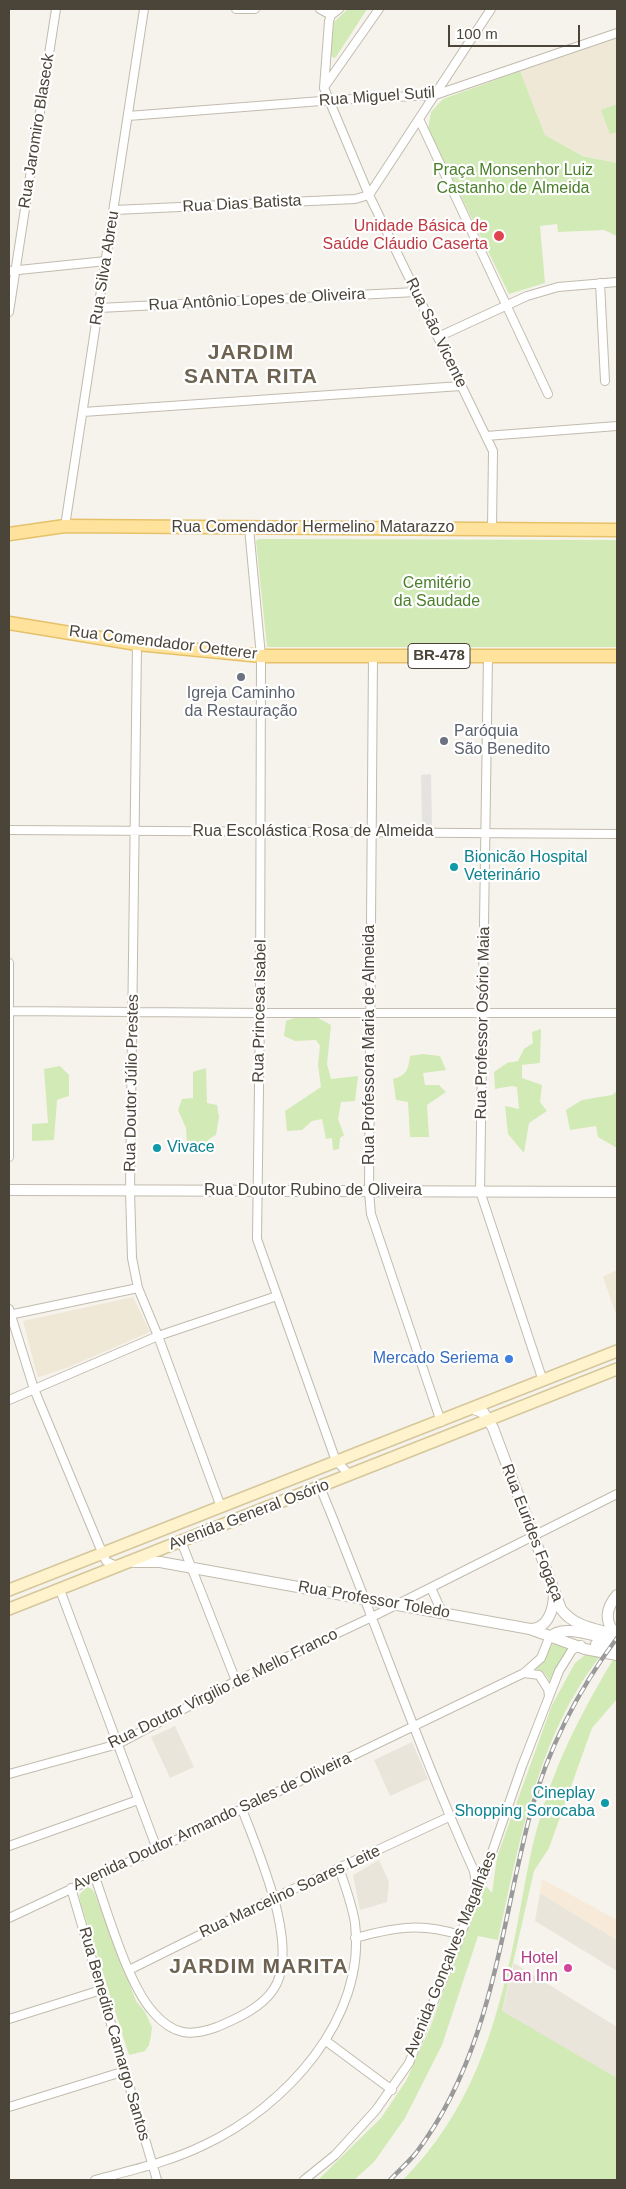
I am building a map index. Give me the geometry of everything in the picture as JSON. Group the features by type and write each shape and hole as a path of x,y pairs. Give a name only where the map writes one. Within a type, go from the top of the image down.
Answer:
{"main road":[{"name":"Rua Comendador Hermelino Matarazzo","path":"9,534 65,526 617,530"},
{"name":"Rua Comendador Oetterer","path":"9,623 137,644 261,656 617,656"},
{"name":"Avenida General Osório","path":"9,1590 617,1352"},
{"name":"Avenida General Osório","path":"9,1609 617,1369"}],"street":[{"name":"Rua Jaromiro Blaseck","path":"9,312 12,270 56,9"},
{"name":"Rua Silva Abreu","path":"65,526 144,9"},
{"path":"236,9 253,9"},
{"path":"320,9 331,15"},
{"path":"324,88 331,15 338,9"},
{"path":"324,88 379,9"},
{"path":"369,195 377,187 418,119 491,9"},
{"name":"Rua Miguel Sutil","path":"128,116 329,101 435,96 617,33"},
{"path":"326,61 329,68 339,66"},
{"name":"Rua São Vicente","path":"324,88 369,195 493,451 492,529"},
{"path":"418,119 548,394"},
{"name":"Rua Dias Batista","path":"114,210 355,199 369,195"},
{"path":"12,270 106,261"},
{"path":"438,337 527,296 558,287 617,282"},
{"path":"600,283 605,381"},
{"name":"Rua Antônio Lopes de Oliveira","path":"99,308 416,292"},
{"path":"83,412 461,386"},
{"path":"486,436 617,426"},
{"name":"Rua Princesa Isabel","path":"249,528 261,656 257,1238 336,1461 350,1475"},
{"name":"Rua Doutor Júlio Prestes","path":"137,644 130,1191 132,1258 138,1288 158,1336 221,1507"},
{"name":"Rua Professora Maria de Almeida","path":"373,656 368,1192 371,1214 441,1422"},
{"name":"Rua Professor Osório Maia","path":"488,656 480,1191 543,1381"},
{"name":"Rua Escolástica Rosa de Almeida","path":"9,830 617,834"},
{"path":"9,963 9,1156"},
{"path":"9,1011 617,1013"},
{"name":"Rua Doutor Rubino de Oliveira","path":"9,1190 617,1192"},
{"path":"116,1566 109,1563 102,1554 34,1389 9,1313 138,1288"},
{"path":"9,1400 158,1336 277,1296"},
{"path":"474,1409 481,1410 489,1420"},
{"name":"Rua Eurides Fogaça","path":"489,1420 554,1591 566,1616 575,1623 617,1635"},
{"path":"320,1487 414,1727 476,1878 477,1892"},
{"name":"Rua Doutor Virgilio de Mello Franco","path":"10,1771 118,1744 236,1682 431,1588 617,1494"},
{"path":"181,1541 236,1682"},
{"name":"Rua Professor Toledo","path":"128,1562 152,1561 442,1612 530,1629 549,1638 617,1654"},
{"path":"431,1588 442,1612"},
{"path":"60,1590 158,1849"},
{"path":"530,1629 541,1627 548,1618 553,1605 554,1591"},
{"path":"617,1594 608,1608 607,1620 611,1629 617,1635"},
{"path":"549,1638 552,1634 564,1630 617,1640"},
{"name":"Avenida Doutor Armando Sales de Oliveira","path":"9,1918 158,1849 524,1673 541,1658 549,1638"},
{"path":"579,1646 594,1644 617,1647"},
{"name":"Avenida Gonçalves Magalhães","path":"304,2180 335,2155 376,2110 392,2090 409,2063 486,1869 549,1696 568,1657 579,1646"},
{"path":"524,1673 539,1675 548,1689 549,1696"},
{"path":"9,1846 138,1800"},
{"path":"95,1877 129,1970 145,2002 153,2013 170,2027 191,2034 201,2033 227,2023 254,2008 274,1990 282,1970 283,1948 280,1918 242,1809"},
{"name":"Rua Marcelino Soares Leite","path":"129,1970 274,1898 451,1816"},
{"path":"469,1860 486,1869"},
{"path":"95,2180 152,2164 204,2146 250,2119 290,2083 326,2041 335,2025 351,1986 355,1956 355,1924 349,1897 339,1868"},
{"name":"Rua Benedito Camargo Santos","path":"71,1888 157,2180"},
{"path":"355,1938 407,1927 441,1929 459,1935"},
{"path":"9,2019 101,1990"},
{"path":"326,2041 392,2090"},
{"path":"9,2107 125,2071"}],"shaded area":[{"path":"617,37 617,163 582,155 545,135 520,71"},
{"path":"431,774 432,828 422,827 421,775"},
{"path":"617,1270 617,1317 603,1277"},
{"path":"133,1297 150,1332 69,1367 39,1377 37,1375 23,1321"},
{"path":"175,1726 194,1767 170,1778 151,1737"},
{"path":"412,1742 428,1779 390,1796 374,1760"},
{"path":"379,1860 389,1882 387,1902 360,1910 353,1875"},
{"path":"542,1879 617,1920 617,1940 540,1893"},
{"path":"540,1893 617,1940 617,1971 535,1921"},
{"path":"514,1963 617,2027 617,2078 502,2012"}],"green space":[{"path":"348,9 367,9 334,58 330,55 334,22"},
{"name":"Praça Monsenhor Luiz Castanho de Almeida","path":"520,71 545,135 583,156 617,163 617,236 604,230 558,232 557,224 540,226 545,283 509,294 428,129 431,112 443,99"},
{"path":"617,104 617,132 610,134 601,110"},
{"name":"Cemitério da Saudade","path":"259,539 617,540 617,647 267,647 256,541"},
{"path":"309,1013 331,1025 327,1064 331,1079 358,1076 355,1101 341,1102 338,1119 344,1135 340,1138 339,1149 333,1150 332,1138 326,1139 322,1119 312,1121 302,1130 287,1131 285,1111 321,1087 318,1065 320,1046 316,1040 295,1041 284,1036 286,1021"},
{"path":"541,1029 540,1063 522,1065 522,1078 542,1085 540,1102 547,1111 529,1123 524,1153 508,1134 505,1106 519,1109 517,1087 495,1089 494,1072 507,1063 518,1061 524,1049 533,1043 532,1032"},
{"path":"423,1054 440,1056 446,1070 423,1073 425,1085 439,1085 446,1092 427,1105 429,1137 410,1137 408,1102 396,1100 393,1079 404,1074 410,1056"},
{"path":"60,1066 69,1075 69,1096 57,1100 54,1140 32,1141 32,1124 48,1123 44,1069"},
{"path":"206,1068 207,1103 217,1105 219,1117 216,1135 197,1149 187,1144 186,1128 178,1110 182,1099 193,1098 193,1072"},
{"path":"617,1091 617,1148 598,1137 596,1126 570,1130 566,1110 582,1100 612,1095"},
{"path":"554,1642 568,1647 550,1682 544,1673 535,1669"},
{"path":"593,1653 601,1655 579,1687 561,1720 546,1755 534,1791 514,1865 498,1940 478,1936 442,2045 405,2118 374,2162 354,2180 318,2180 381,2118 406,2081 430,2028 481,1889 487,1887 492,1893 497,1857 552,1705 575,1663 585,1655"},
{"path":"614,1658 617,1659 617,1699 592,1728 549,1848 534,1871 502,2011 617,2078 617,2180 403,2180 446,2127 463,2098 476,2069 488,2039 507,1975 536,1830 548,1794 572,1734"},
{"path":"87,1887 92,1889 95,1894 136,2001 145,2012 152,2027 149,2045 145,2051 129,2055 81,1904 79,1895"}],"railway":[{"path":"390,2180 416,2153 441,2114 462,2074 478,2032 490,1988 531,1811 546,1765 566,1720 590,1678 617,1638"}],"place":[{"name":"Unidade Básica de Saúde Cláudio Caserta","path":"499,236"},
{"name":"Igreja Caminho da Restauração","path":"241,677"},
{"name":"Paróquia São Benedito","path":"444,741"},
{"name":"Bionicão Hospital Veterinário","path":"454,867"},
{"name":"Vivace","path":"157,1148"},
{"name":"Mercado Seriema","path":"509,1359"},
{"name":"Cineplay Shopping Sorocaba","path":"605,1803"},
{"name":"Hotel Dan Inn","path":"568,1968"}],"district":[{"name":"JARDIM SANTA RITA","path":"251,365"},
{"name":"JARDIM MARITA","path":"259,1967"}]}
